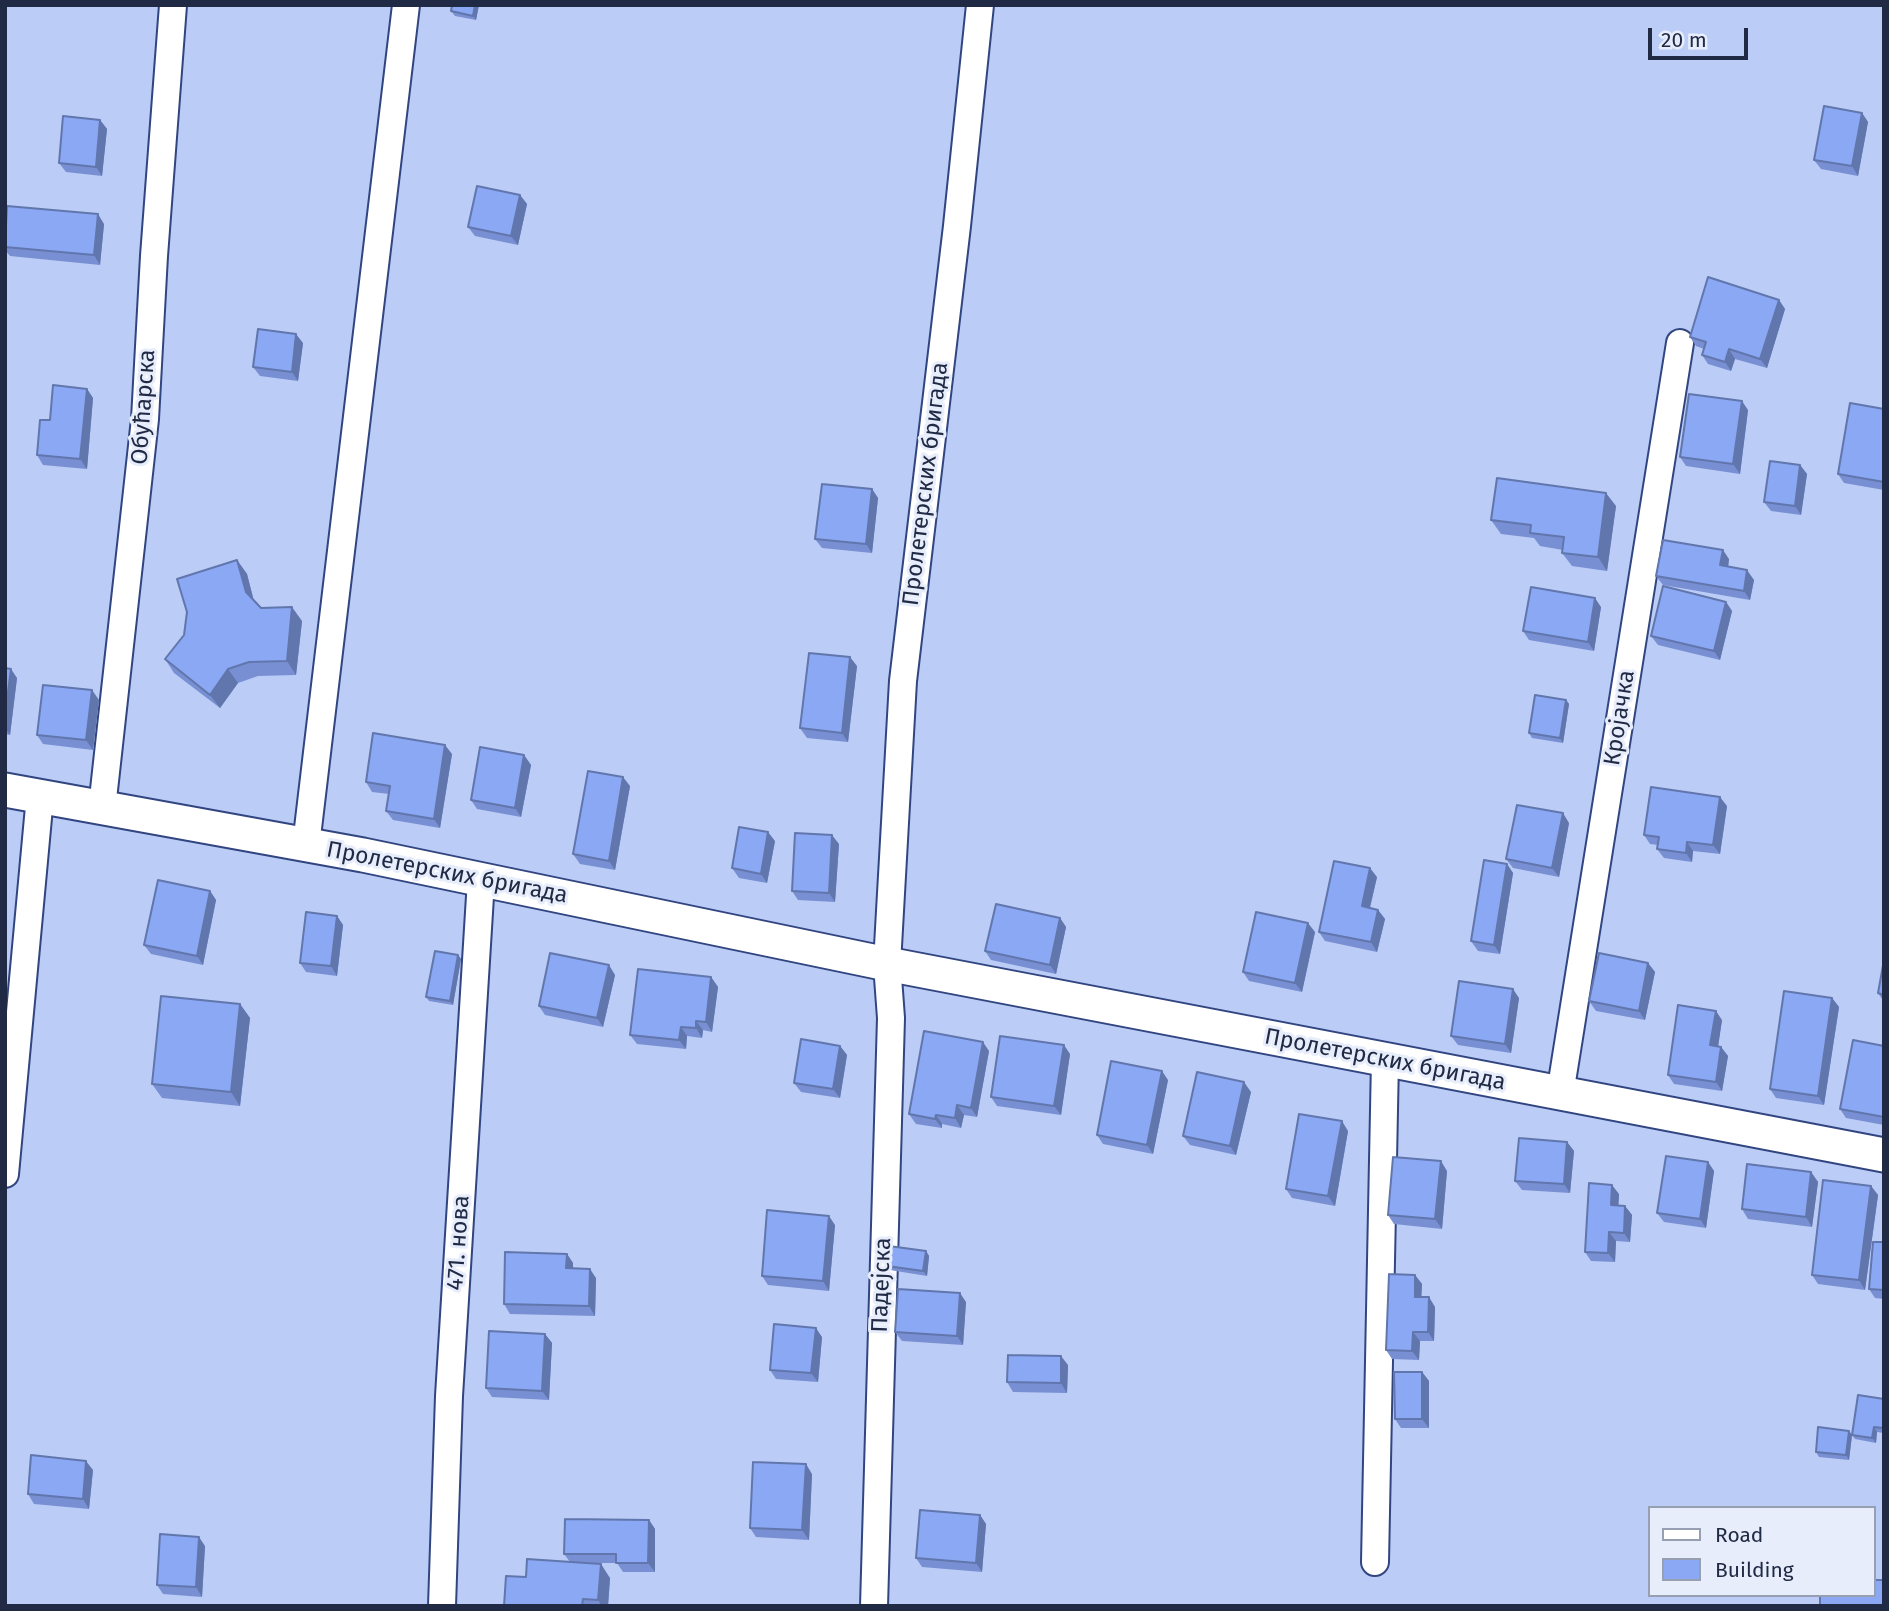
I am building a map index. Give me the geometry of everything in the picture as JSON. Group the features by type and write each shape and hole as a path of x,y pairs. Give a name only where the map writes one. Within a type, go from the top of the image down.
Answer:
{"street":[{"name":"Обућарска","path":"102,808 145,419 173,5"},
{"path":"306,845 406,5"},
{"name":"Пролетерских бригада","path":"887,964 903,681 956,240 981,5"},
{"name":"Кројачка","path":"1560,1094 1680,343"},
{"name":"Пролетерских бригада","path":"5,790 306,845 887,964 1884,1156"},
{"path":"5,1174 40,796"},
{"name":"471. нова","path":"442,1606 449,1396 481,880"},
{"name":"Падејска","path":"874,1606 891,1018 887,964"},
{"path":"1375,1562 1385,1060"}],"building":[{"path":"452,5 475,5 473,16 451,11"},
{"path":"1824,106 1862,113 1852,166 1814,160"},
{"path":"63,116 100,120 96,167 59,163"},
{"path":"477,186 520,195 511,236 468,227"},
{"path":"7,206 98,214 94,255 5,247"},
{"path":"1708,277 1779,300 1760,359 1729,349 1725,362 1702,355 1706,342 1690,337"},
{"path":"258,329 296,334 292,372 253,367"},
{"path":"53,385 87,389 80,459 37,455 40,420 50,420"},
{"path":"1689,394 1742,401 1733,464 1680,457"},
{"path":"1850,403 1884,409 1884,482 1838,474"},
{"path":"1770,461 1800,465 1795,506 1764,502"},
{"path":"1497,478 1606,493 1598,557 1562,553 1564,537 1530,533 1531,525 1491,520"},
{"path":"822,484 872,489 866,544 815,539"},
{"path":"1663,540 1723,550 1720,565 1747,570 1744,591 1656,576"},
{"path":"237,560 246,592 261,608 292,607 287,661 249,662 228,669 210,695 165,659 184,635 187,612 177,579"},
{"path":"1663,586 1726,602 1714,651 1651,636"},
{"path":"1531,587 1595,598 1588,642 1523,631"},
{"path":"809,653 850,657 842,733 800,728"},
{"path":"5,668 11,669 5,715"},
{"path":"43,685 92,690 86,740 37,735"},
{"path":"1535,695 1566,700 1560,738 1529,733"},
{"path":"373,733 445,745 434,819 386,811 390,786 366,782"},
{"path":"480,747 524,755 515,808 471,800"},
{"path":"588,771 623,777 609,861 573,854"},
{"path":"1651,787 1720,797 1713,845 1687,842 1686,853 1657,849 1659,837 1644,835"},
{"path":"1517,805 1563,813 1552,868 1506,859"},
{"path":"739,827 768,832 761,874 732,868"},
{"path":"795,833 832,835 829,893 792,891"},
{"path":"1484,860 1507,864 1494,945 1471,941"},
{"path":"1334,861 1370,868 1362,906 1378,910 1371,942 1319,932"},
{"path":"158,880 210,891 197,956 144,945"},
{"path":"996,904 1060,918 1050,965 985,951"},
{"path":"306,912 337,916 331,966 300,963"},
{"path":"1256,912 1308,923 1295,983 1243,972"},
{"path":"435,951 458,955 450,1001 426,997"},
{"path":"550,953 609,965 597,1018 539,1006"},
{"path":"1599,953 1648,963 1639,1011 1589,1001"},
{"path":"1884,960 1884,995 1878,993"},
{"path":"638,969 711,977 706,1022 696,1021 696,1028 681,1027 679,1040 630,1035"},
{"path":"1459,981 1513,989 1505,1044 1451,1036"},
{"path":"1784,991 1832,998 1818,1096 1770,1089"},
{"path":"161,996 240,1004 231,1092 152,1084"},
{"path":"1678,1005 1716,1011 1710,1045 1721,1047 1716,1082 1668,1075"},
{"path":"924,1031 983,1042 971,1108 957,1105 955,1118 936,1115 935,1119 909,1114"},
{"path":"1000,1036 1064,1045 1054,1106 991,1097"},
{"path":"801,1039 840,1046 833,1089 794,1083"},
{"path":"1853,1040 1884,1046 1884,1117 1840,1109"},
{"path":"1111,1061 1162,1071 1147,1145 1097,1135"},
{"path":"1197,1072 1244,1082 1230,1146 1183,1136"},
{"path":"1299,1114 1342,1121 1328,1196 1286,1189"},
{"path":"1519,1138 1567,1142 1564,1184 1515,1181"},
{"path":"1666,1156 1708,1162 1700,1219 1657,1213"},
{"path":"1393,1157 1441,1161 1435,1219 1388,1215"},
{"path":"1747,1164 1811,1172 1806,1217 1742,1209"},
{"path":"1823,1180 1871,1186 1859,1280 1812,1275"},
{"path":"1589,1183 1612,1185 1611,1205 1625,1206 1624,1233 1609,1232 1608,1253 1585,1252"},
{"path":"767,1210 829,1216 823,1281 762,1276"},
{"path":"1873,1242 1884,1242 1884,1290 1869,1289"},
{"path":"889,1246 926,1251 923,1271 887,1266"},
{"path":"505,1252 567,1254 566,1268 590,1269 589,1306 504,1304"},
{"path":"1389,1274 1415,1275 1415,1297 1429,1297 1428,1332 1413,1332 1412,1351 1386,1350"},
{"path":"898,1289 960,1293 957,1336 895,1332"},
{"path":"774,1324 816,1328 811,1373 770,1370"},
{"path":"489,1331 545,1334 542,1391 486,1388"},
{"path":"1008,1355 1061,1356 1061,1383 1007,1382"},
{"path":"1394,1372 1422,1372 1422,1419 1395,1419"},
{"path":"1858,1395 1884,1399 1883,1428 1874,1427 1872,1438 1852,1435"},
{"path":"1818,1427 1849,1431 1846,1455 1816,1452"},
{"path":"31,1455 86,1461 83,1499 28,1494"},
{"path":"753,1462 806,1464 802,1530 750,1528"},
{"path":"920,1510 980,1515 976,1563 916,1558"},
{"path":"565,1519 649,1520 648,1563 616,1563 616,1554 564,1554"},
{"path":"160,1534 199,1537 196,1587 157,1585"},
{"path":"527,1559 601,1564 598,1600 583,1599 582,1606 504,1606 506,1576 526,1577"},
{"path":"1875,1580 1884,1580 1884,1606 1820,1606 1820,1597 1875,1597"}]}
